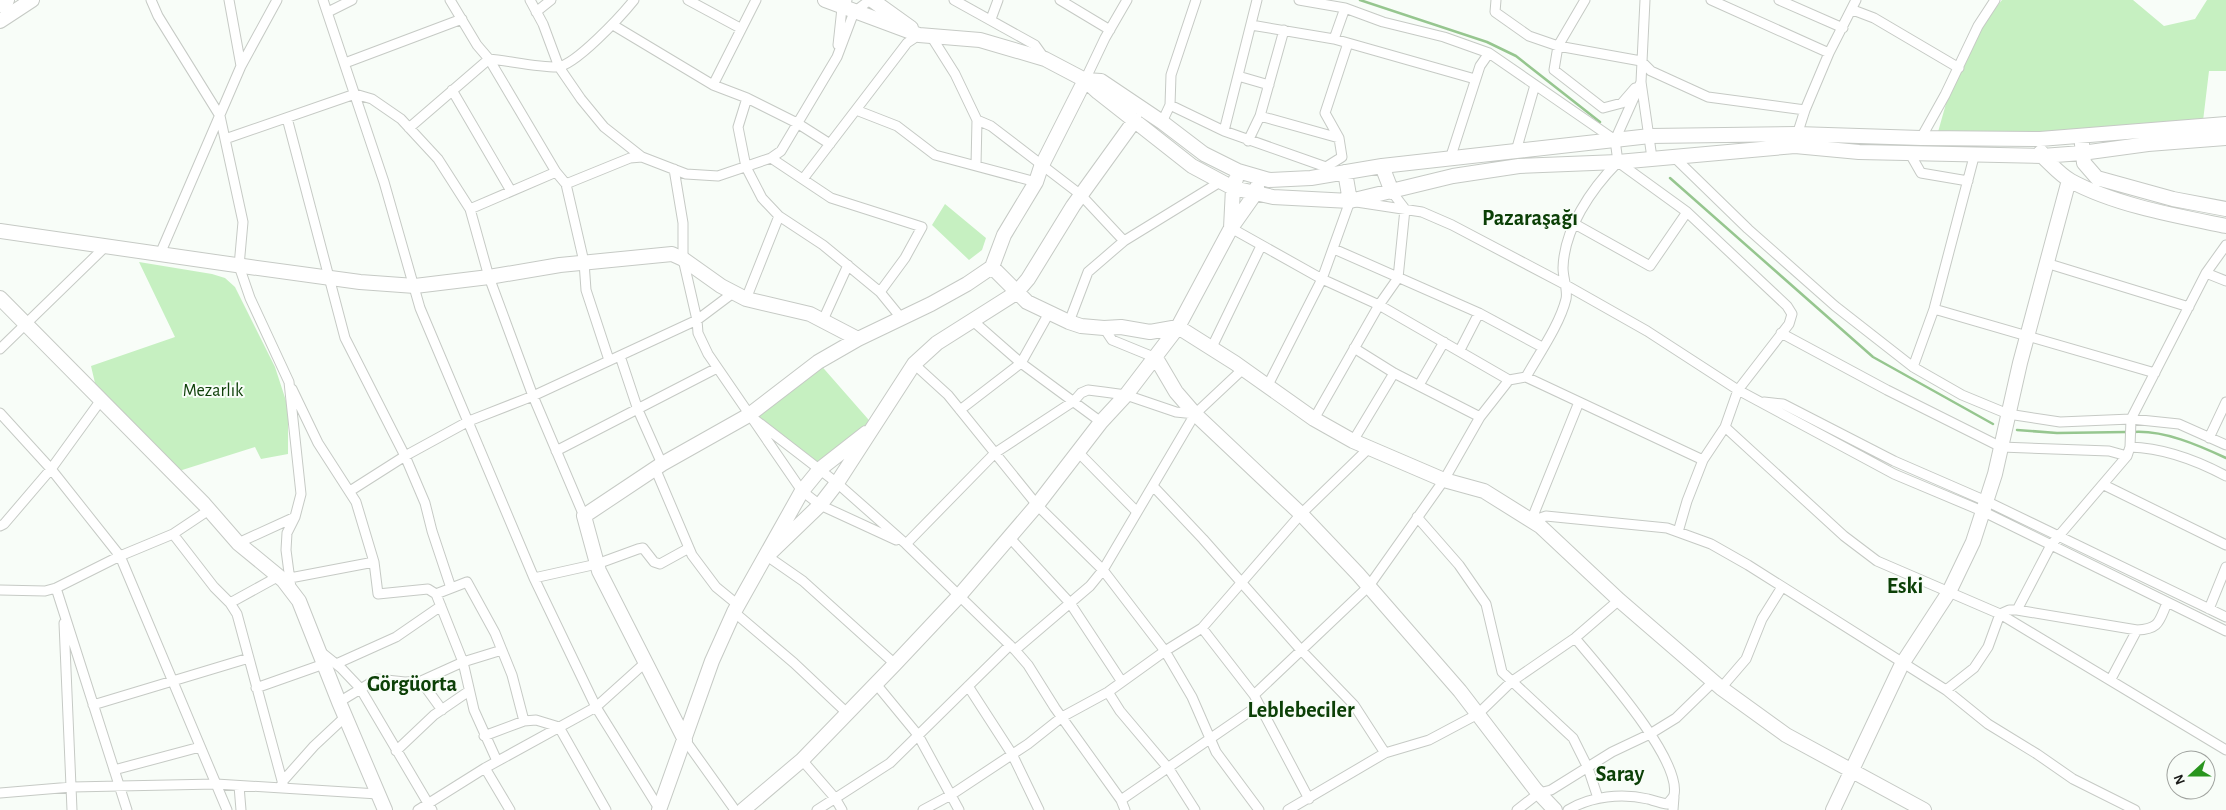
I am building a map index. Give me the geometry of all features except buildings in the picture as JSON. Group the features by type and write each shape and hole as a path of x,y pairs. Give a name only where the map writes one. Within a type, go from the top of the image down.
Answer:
{"street":[{"path":"0,5 7,0"},
{"path":"0,20 32,0"},
{"path":"151,0 158,16 220,116 243,222 239,266 250,298 318,443 350,491 374,562 378,594 428,589 436,594 462,662 474,710 484,736 497,761"},
{"path":"229,0 241,66"},
{"path":"160,254 241,66 277,0"},
{"path":"323,0 355,94 415,286 420,308 534,578 596,707 662,810"},
{"path":"328,12 352,0"},
{"path":"450,0 477,45 489,59 556,172 566,184 584,262 586,290 609,360"},
{"path":"530,0 544,24 558,67 604,127 642,157 686,174 718,176 771,158 780,151 837,58 848,7"},
{"path":"536,12 551,0"},
{"path":"409,128 489,59 558,67 570,63 614,25 634,0"},
{"path":"688,0 740,28"},
{"path":"713,84 756,0"},
{"path":"825,0 925,35 980,40 1045,59 1085,80 1192,166 1227,185 1255,194 1350,201 1422,212 1452,225 1564,284 1647,331 1738,390 1894,474 1984,506 2058,536 2226,617"},
{"path":"848,7 871,0 925,35 955,74 977,120 976,165"},
{"path":"954,0 1035,45 1045,59"},
{"path":"991,19 998,0"},
{"path":"1060,0 1110,30"},
{"path":"584,516 658,466 748,415 818,362 858,339 902,319 967,284 992,267 1004,235 1036,182 1041,167 1127,0"},
{"path":"1162,122 1170,105 1171,75 1196,0"},
{"path":"1224,131 1257,0"},
{"path":"1298,0 1345,8 1383,22 1444,37 1488,53 1615,140"},
{"path":"1496,0 1495,12 1529,36 1558,46 1641,61 1651,71 1708,97 1805,110"},
{"path":"1585,0 1558,46 1554,70 1603,108 1622,103 1641,82"},
{"path":"1645,0 1641,82 1652,158"},
{"path":"1711,0 1829,53"},
{"path":"1779,0 1843,28"},
{"path":"1796,140 1805,110 1829,53 1853,10 1856,0"},
{"path":"1921,138 1959,68 1978,26 1995,0"},
{"path":"1334,40 1345,8"},
{"path":"1853,10 1874,18 1959,68"},
{"path":"345,63 462,19"},
{"path":"614,25 713,84 747,98 797,123 830,144"},
{"path":"1251,25 1348,43 1475,79"},
{"path":"1248,141 1260,116 1284,30"},
{"path":"803,179 907,44 925,35"},
{"path":"1170,105 1248,141 1326,167 1342,157 1339,138 1325,114 1348,43"},
{"path":"1450,159 1475,79 1488,53"},
{"path":"1238,76 1268,85"},
{"path":"1085,80 1101,81 1162,122 1204,154 1238,171 1269,180 1311,178 1382,166 1650,136 1796,140 2040,138 2226,124"},
{"path":"1641,82 1615,140 1618,162 1687,212 1787,306 1792,314 1781,333 1738,390 1725,427 1703,460 1687,501 1678,532"},
{"path":"1516,151 1535,85"},
{"path":"452,90 511,191"},
{"path":"225,139 355,94 372,99 401,119 438,159 470,208 490,277 532,396 584,516 599,571 685,740 735,810"},
{"path":"747,98 738,127 746,168 762,198 779,216 823,245 880,292 902,319"},
{"path":"856,110 897,126 935,155 1036,182"},
{"path":"1260,116 1339,138"},
{"path":"287,118 345,338 405,456 425,503 432,531 452,588"},
{"path":"977,120 991,126 1041,167 1081,196 1124,241"},
{"path":"768,556 820,505 837,483 914,364 937,343 1016,293 1028,279 1081,196 1135,120"},
{"path":"2081,136 2084,163 2096,178 2173,199 2226,209"},
{"path":"2040,138 2042,156 2069,180 2098,194 2184,218 2226,226"},
{"path":"1350,201 1453,176 1519,166 1618,162 1796,140 1859,152 1975,153 2042,156 2082,153 2148,144 2226,138"},
{"path":"1909,152 1921,173 1968,181"},
{"path":"1912,367 1934,310 1975,153"},
{"path":"1673,156 1755,236 1835,306 1912,367 1962,395 2008,414 2060,422 2131,419 2179,424 2226,445"},
{"path":"566,184 630,158 642,157"},
{"path":"771,158 831,198 922,228 905,258 880,292"},
{"path":"1526,377 1562,310 1567,296 1563,267 1573,223 1602,178 1618,162"},
{"path":"1314,419 1378,305 1398,278 1405,210 1392,192 1382,166"},
{"path":"674,169 683,223 683,258 698,332 717,368 802,491 820,505 906,544"},
{"path":"1070,322 1088,272 1124,241 1227,185 1238,171"},
{"path":"470,208 556,172"},
{"path":"1267,386 1322,279 1334,249 1350,201 1345,172"},
{"path":"743,810 802,760 876,684 959,596 1037,505 1101,422 1156,358 1178,327 1232,228 1255,194 1260,178"},
{"path":"1833,810 1902,664 1949,592 1973,542 2000,447 2046,263 2069,180"},
{"path":"1227,185 1232,228"},
{"path":"1573,223 1650,266 1687,212"},
{"path":"746,299 779,216"},
{"path":"1232,228 1322,279 1378,305 1460,350 1509,380 1526,377 1703,460"},
{"path":"0,231 239,266 330,278 415,286 490,277 584,262 672,254 683,258 721,286 746,299 797,310 823,320 858,339"},
{"path":"0,348 106,246"},
{"path":"1211,349 1261,246"},
{"path":"2017,610 2051,545 2104,485 2129,452 2131,419 2206,272 2226,246"},
{"path":"1334,249 1478,313 1542,347"},
{"path":"2046,263 2189,307"},
{"path":"823,320 848,265"},
{"path":"992,267 1027,302 1070,322 1104,328 1150,332 1178,327 1243,369 1314,419 1353,441 1444,480 1484,491 1540,526 1619,600 1718,685 1786,735 1924,810"},
{"path":"2206,272 2226,281"},
{"path":"350,491 405,456 469,421 532,396 697,320 733,293"},
{"path":"0,298 209,510 238,543 287,582 299,601 318,650 330,664 360,688 430,807"},
{"path":"1934,310 2155,373"},
{"path":"960,410 1020,363 1049,313"},
{"path":"1460,350 1478,313"},
{"path":"973,321 1020,363 1101,422"},
{"path":"1104,328 1112,340 1156,358 1176,392 1195,414 1301,514 1369,586 1478,714 1539,793 1555,810"},
{"path":"1781,333 1887,390 2000,447 2129,452 2153,448 2202,463 2226,476"},
{"path":"1419,385 1444,342"},
{"path":"1354,348 1394,372 1480,417"},
{"path":"620,356 658,466 692,555 716,587 736,609 847,713"},
{"path":"914,364 948,395 1037,505 1104,570 1165,651 1192,697 1216,752 1259,810"},
{"path":"556,451 717,368"},
{"path":"816,810 890,763 968,686 1013,647 1090,586 1104,570 1195,414 1243,369"},
{"path":"1353,441 1394,372"},
{"path":"1254,695 1369,586 1444,480 1480,417 1509,380"},
{"path":"287,582 287,533 295,517 301,494 289,382"},
{"path":"906,544 995,453 1074,401 1081,393 1088,390 1126,395 1176,412 1195,414"},
{"path":"0,526 4,524 50,470 101,400"},
{"path":"1531,521 1579,402"},
{"path":"2209,438 2226,402"},
{"path":"0,413 50,470 120,556 227,810"},
{"path":"748,415 837,483 906,544 1013,647 1028,665 1062,717 1121,800 1125,810"},
{"path":"662,810 712,662 736,609 768,556 802,491 820,469 875,427"},
{"path":"1725,427 1844,536 1877,561 2000,614 2111,679 2226,750"},
{"path":"923,810 951,795 1012,754 1062,717 1108,692 1165,651 1202,628 1301,514 1368,449"},
{"path":"1078,452 1138,512"},
{"path":"2104,485 2226,545"},
{"path":"1152,486 1203,539 1301,650 1354,705 1385,753"},
{"path":"1984,506 2051,545 2226,631"},
{"path":"0,590 45,591 56,588 120,556 173,534 209,510"},
{"path":"1531,521 1546,516 1667,528 1711,544 1946,690 1988,724 2073,779 2135,810"},
{"path":"238,543 295,517"},
{"path":"1417,517 1458,565 1486,604 1502,672 1573,738 1588,768 1598,798"},
{"path":"173,534 214,586 230,603 242,628 256,688 283,785"},
{"path":"1009,537 1070,603 1122,682"},
{"path":"534,578 597,564 643,548 654,562 660,564 689,548"},
{"path":"768,556 803,581 895,664"},
{"path":"230,603 287,582 374,562"},
{"path":"2208,609 2226,567"},
{"path":"436,594 467,582 495,632 512,675 524,721"},
{"path":"1516,810 1539,793 1551,790 1612,752 1650,734 1676,718 1718,685 1746,659 1762,619 1782,587"},
{"path":"56,588 127,810"},
{"path":"1290,810 1385,753 1428,740 1478,714 1511,682 1575,638 1619,600"},
{"path":"1946,690 1974,668 1988,647 2000,614 2009,610 2138,630 2156,626 2167,602"},
{"path":"256,688 330,664 396,636 441,606"},
{"path":"63,611 72,810"},
{"path":"1202,628 1254,695 1309,799"},
{"path":"2111,679 2138,630"},
{"path":"1575,638 1635,711 1661,752 1675,785 1673,810"},
{"path":"339,702 377,679 405,682 421,681 462,662 502,650"},
{"path":"93,705 249,658"},
{"path":"418,810 430,807 497,761 596,707 646,662"},
{"path":"330,664 339,702 385,810"},
{"path":"421,681 442,710"},
{"path":"876,684 918,735 959,810"},
{"path":"968,686 1012,754 1039,810"},
{"path":"396,750 442,710 469,690"},
{"path":"1108,692 1120,711 1169,769 1195,810"},
{"path":"1121,800 1169,769 1259,705"},
{"path":"283,785 314,746 345,717"},
{"path":"484,736 524,721 536,720 559,727 606,810"},
{"path":"114,770 200,747"},
{"path":"802,760 842,810"},
{"path":"486,768 510,810"},
{"path":"0,793 72,787 216,784 239,786 283,785 378,794"},
{"path":"239,786 241,810"},
{"path":"1568,810 1580,802 1598,798 1631,797 1668,804 1674,797"}],"green space":[{"path":"2002,0 2133,0 2164,26 2195,19 2207,0 2226,0 2226,71 2209,71 2203,121 2078,131 1938,132 1947,100 1984,22"},
{"path":"945,204 986,238 982,250 969,260 932,225"},
{"name":"Mezarlık","path":"139,262 212,274 225,278 235,287 275,367 288,407 288,454 261,459 255,447 179,471 122,415 95,383 91,366 175,337"},
{"path":"818,362 875,427 820,469 749,415"}],"waterway":[{"path":"1360,0 1487,42 1516,56 1600,122"},
{"path":"1670,178 1873,357 1993,424"},
{"path":"2017,430 2057,433 2127,432"},
{"path":"2133,432 2157,433 2169,436 2226,458"}],"district":[{"name":"Pazaraşağı","path":"1530,217"},
{"name":"Eski","path":"1905,585"},
{"name":"Görgüorta","path":"412,683"},
{"name":"Leblebeciler","path":"1301,709"},
{"name":"Saray","path":"1620,773"}]}
